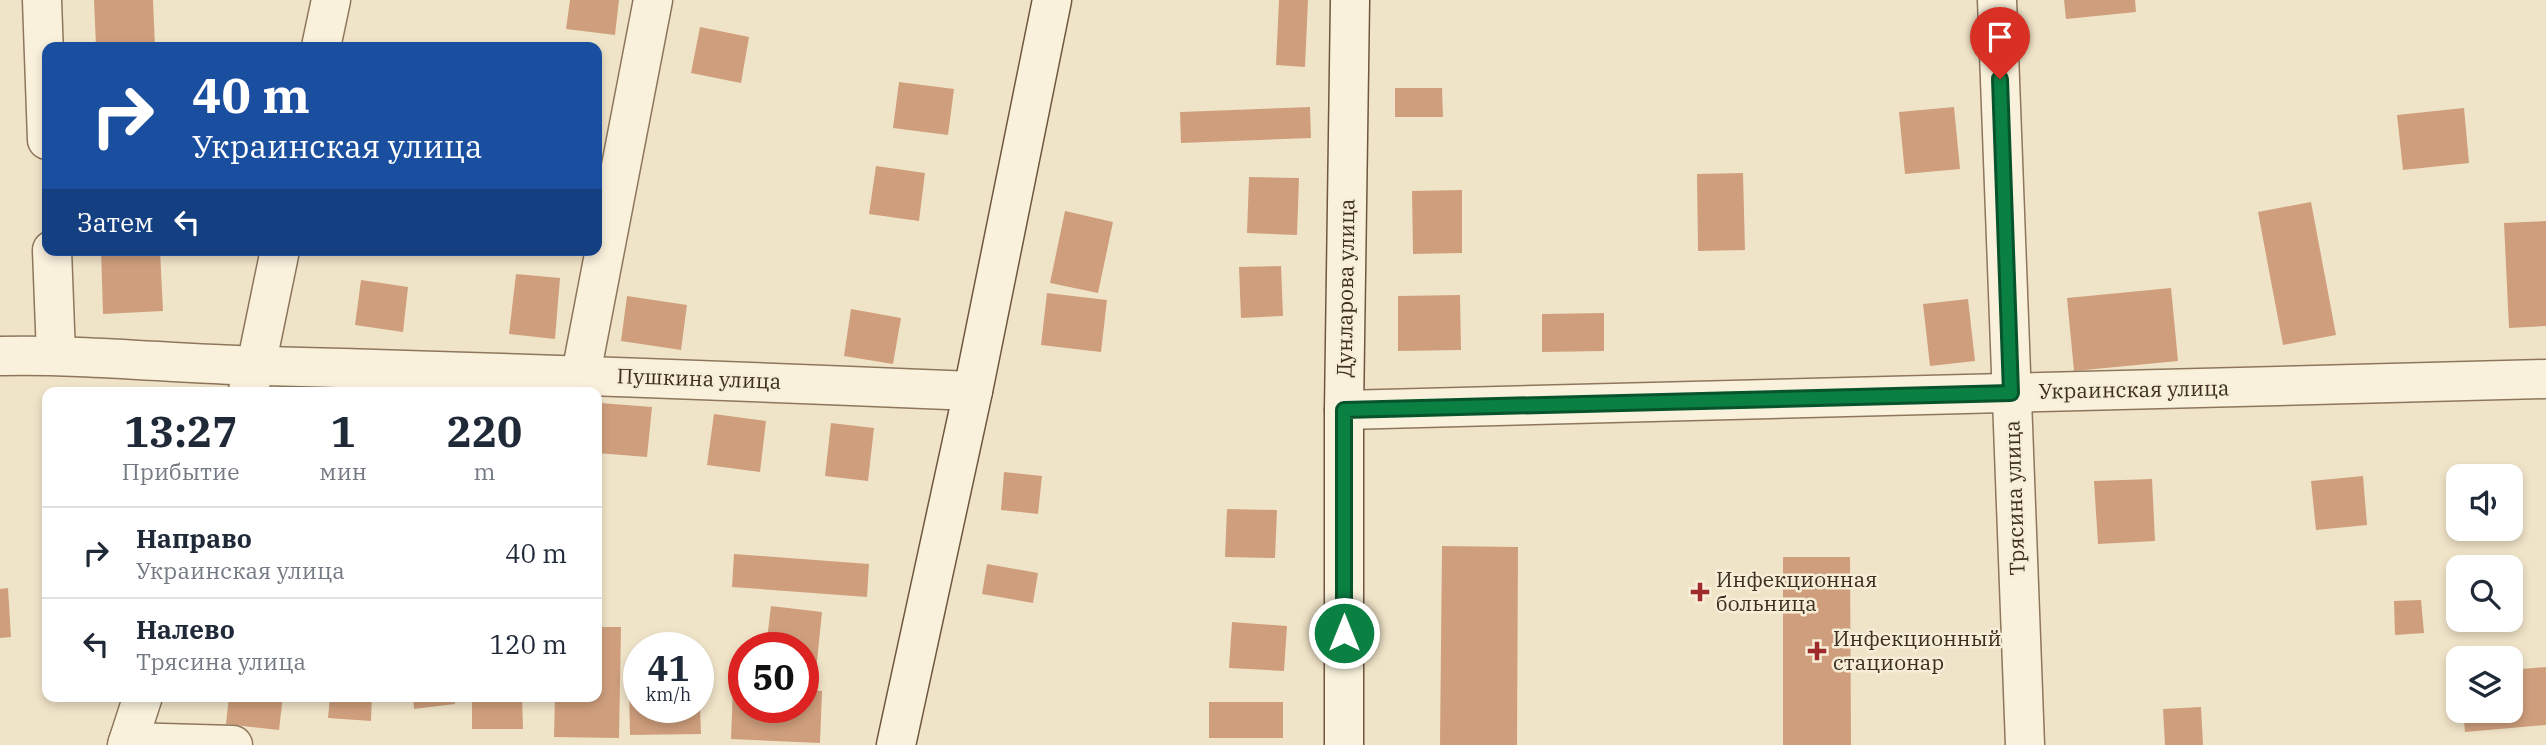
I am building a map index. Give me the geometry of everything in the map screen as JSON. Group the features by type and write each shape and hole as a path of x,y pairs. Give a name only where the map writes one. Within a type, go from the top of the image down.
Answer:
{"street":[{"path":"42,0 44,42"},
{"path":"322,42 331,0"},
{"path":"581,374 653,0"},
{"path":"897,745 973,391 1052,0"},
{"name":"Дунларова улица","path":"1344,745 1344,410 1350,0"},
{"name":"Трясина улица","path":"1997,0 2025,745"},
{"path":"52,256 56,355"},
{"path":"252,379 279,256"},
{"name":"Пушкина улица","path":"0,356 56,355 252,379 581,374 973,391"},
{"name":"Украинская улица","path":"1344,410 2546,379"},
{"path":"141,702 127,744 233,745"}],"building":[{"path":"94,0 153,0 155,42 96,42"},
{"path":"570,0 619,0 615,35 566,29"},
{"path":"1279,0 1308,0 1305,67 1276,65"},
{"path":"2064,0 2135,0 2136,12 2066,19"},
{"path":"700,27 749,37 741,83 691,73"},
{"path":"899,82 954,89 948,135 893,128"},
{"path":"1395,88 1442,88 1443,117 1395,117"},
{"path":"1310,107 1311,138 1181,143 1180,112"},
{"path":"1954,107 1960,169 1905,174 1899,112"},
{"path":"2464,108 2469,163 2403,170 2397,115"},
{"path":"876,166 925,173 919,221 869,214"},
{"path":"1743,173 1745,250 1698,251 1697,174"},
{"path":"1249,177 1299,178 1297,235 1247,233"},
{"path":"1462,190 1462,253 1413,254 1412,191"},
{"path":"2311,202 2336,335 2283,345 2258,212"},
{"path":"1065,211 1113,222 1098,293 1050,283"},
{"path":"2546,221 2546,326 2509,328 2504,223"},
{"path":"101,256 160,256 163,311 103,314"},
{"path":"1281,266 1283,316 1241,318 1239,267"},
{"path":"516,274 560,278 555,339 509,334"},
{"path":"361,280 408,287 403,332 355,325"},
{"path":"2171,288 2178,361 2074,371 2067,298"},
{"path":"1047,293 1107,300 1101,352 1041,345"},
{"path":"1460,295 1461,350 1398,351 1398,296"},
{"path":"627,296 687,305 681,350 621,341"},
{"path":"1968,299 1975,361 1930,366 1923,304"},
{"path":"851,309 901,318 893,364 844,356"},
{"path":"1604,313 1604,351 1542,352 1542,314"},
{"path":"324,381 361,387 323,387"},
{"path":"602,403 652,407 647,457 602,453"},
{"path":"714,414 766,421 760,472 707,465"},
{"path":"831,423 874,428 868,481 825,476"},
{"path":"1004,472 1042,476 1038,514 1001,510"},
{"path":"2363,476 2367,525 2316,530 2311,481"},
{"path":"2152,479 2155,541 2098,544 2094,481"},
{"path":"1227,509 1277,510 1275,558 1225,557"},
{"path":"1442,546 1518,547 1517,745 1440,745"},
{"path":"734,554 869,564 867,597 732,587"},
{"name":"Инфекционный стационар","path":"1783,557 1850,557 1851,745 1783,745"},
{"path":"987,564 1038,573 1033,603 982,594"},
{"path":"8,588 11,637 0,638 0,589"},
{"path":"2421,600 2424,633 2395,635 2394,601"},
{"path":"771,606 822,612 819,642 819,632 768,632"},
{"path":"1232,622 1287,626 1284,671 1229,668"},
{"path":"602,627 621,627 619,738 554,737 555,702 602,702"},
{"path":"2546,667 2546,725 2465,732 2464,723 2523,723 2523,669"},
{"path":"819,691 822,691 820,743 731,739 732,723 819,723"},
{"path":"228,702 282,702 279,730 226,724"},
{"path":"329,702 372,702 371,721 328,718"},
{"path":"413,702 455,702 455,704 414,709"},
{"path":"472,702 522,702 523,729 472,729"},
{"path":"1209,702 1283,702 1283,738 1209,738"},
{"path":"2201,707 2203,745 2165,745 2163,709"},
{"path":"630,723 701,723 701,734 630,735"}],"place":[{"name":"Инфекционная больница","path":"1700,592"},
{"name":"Инфекционный стационар","path":"1817,651"}],"route":[{"path":"1344,633 1344,410 2011,393 2000,79"}]}
